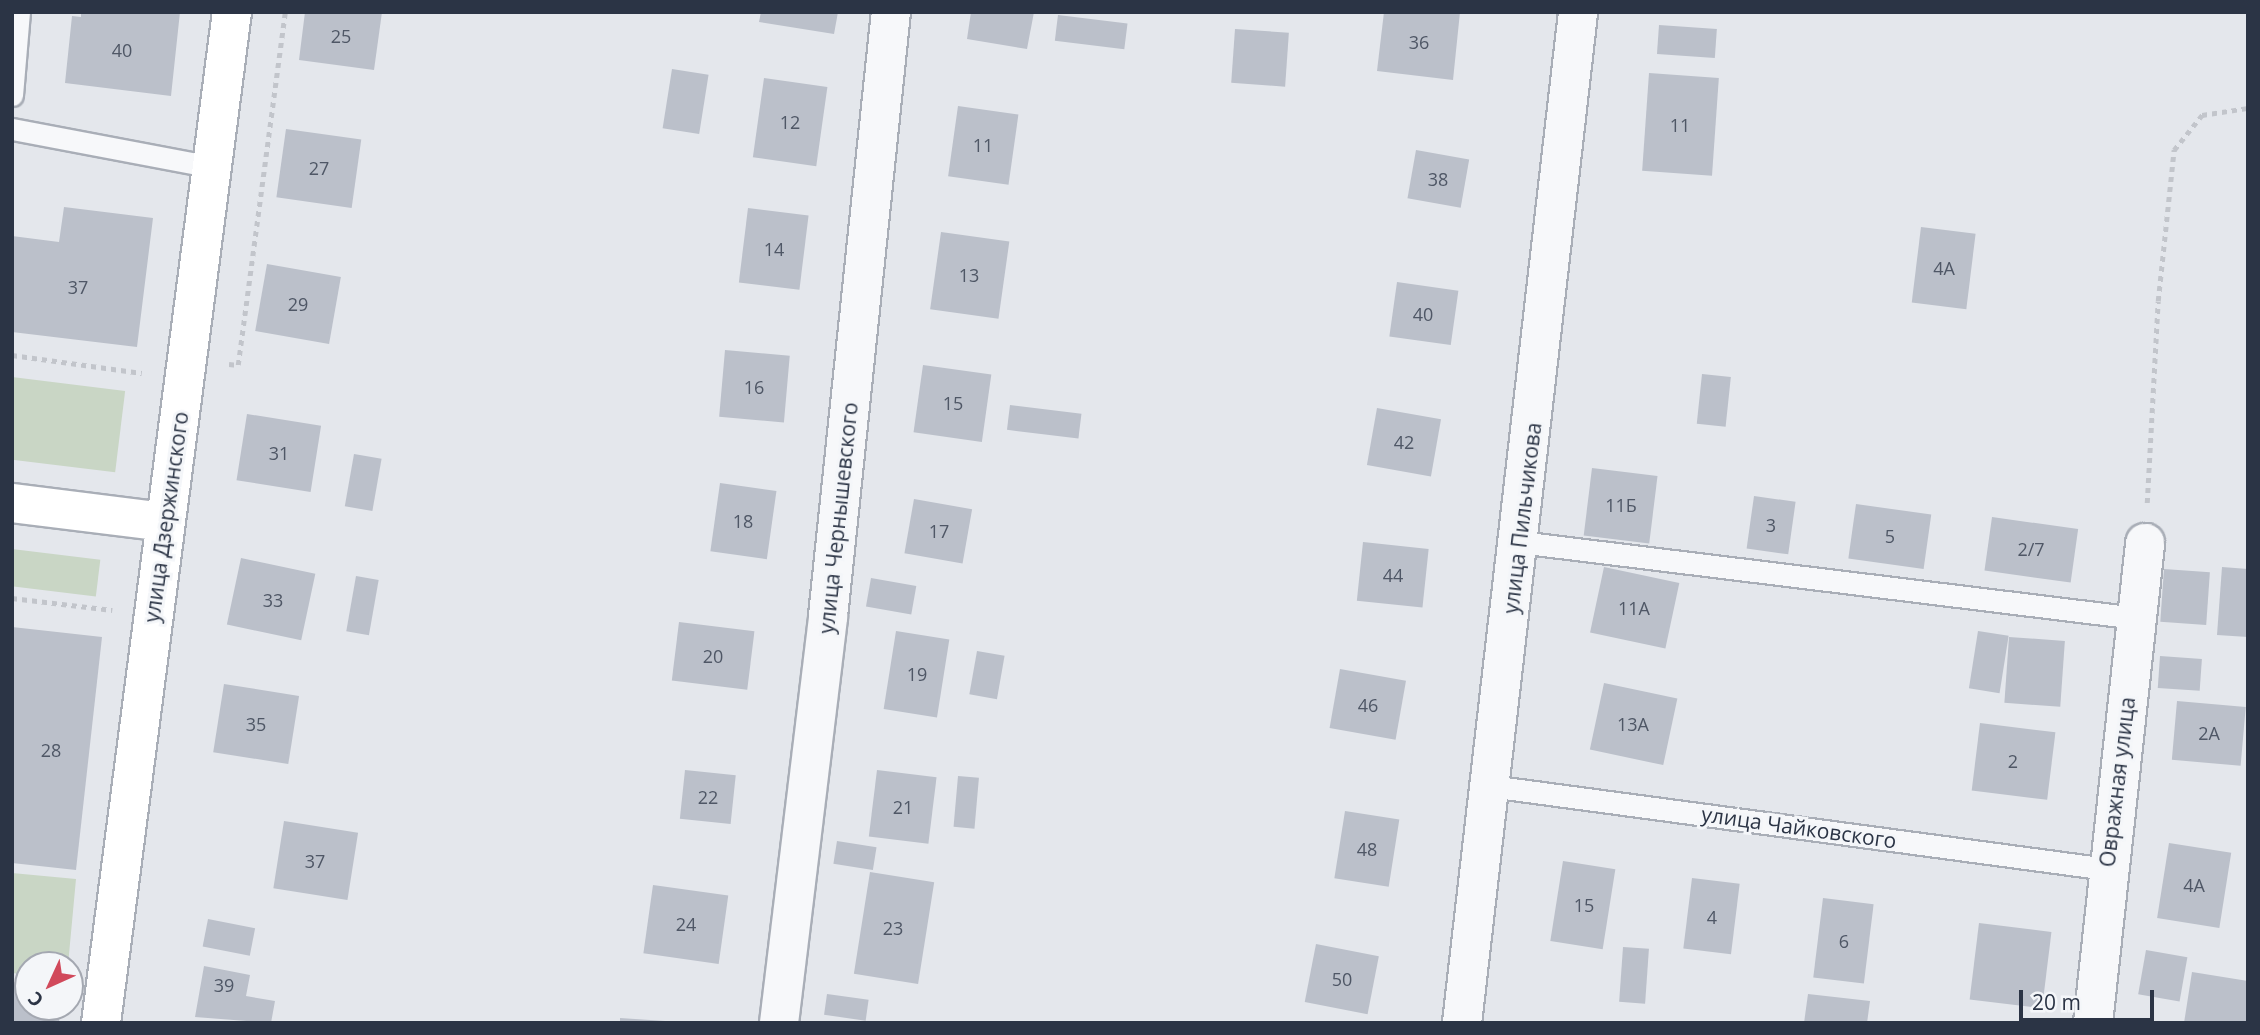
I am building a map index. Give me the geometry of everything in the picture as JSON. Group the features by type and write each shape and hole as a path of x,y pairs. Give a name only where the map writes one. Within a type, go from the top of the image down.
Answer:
{"street":[{"name":"улица Дзержинского","path":"101,1023 232,12"},
{"name":"улица Чернышевского","path":"779,1023 829,602 891,12"},
{"name":"улица Пильчикова","path":"1462,1023 1578,12"},
{"path":"12,503 164,522"},
{"name":"Овражная улица","path":"2093,1023 2107,869 2145,543"}],"lane":[{"path":"12,95 19,12"},
{"path":"12,129 214,167"},
{"path":"1519,542 2136,618"},
{"name":"улица Чайковского","path":"1490,786 2107,869"}],"path":[{"path":"2145,543 2158,301 2174,150 2202,115 2248,108"},
{"path":"12,355 142,373"}],"green space":[{"path":"12,377 125,391 115,472 12,460"},
{"path":"12,549 100,560 96,597 12,586"},
{"path":"12,873 76,879 69,951 14,951 12,973"}],"building":[{"path":"81,12 180,12 171,96 65,83 72,16 81,17"},
{"path":"305,12 382,12 374,70 299,60"},
{"path":"761,12 838,12 834,34 759,22"},
{"path":"971,12 1034,12 1027,49 967,39"},
{"path":"1384,12 1460,12 1453,80 1377,71"},
{"path":"1058,15 1127,24 1124,49 1055,41"},
{"path":"1659,25 1717,29 1715,58 1657,54"},
{"path":"1235,29 1289,33 1285,87 1231,83"},
{"path":"672,69 709,75 699,134 663,128"},
{"path":"1649,73 1719,78 1712,176 1642,171"},
{"path":"764,78 827,87 816,166 753,157"},
{"path":"958,106 1018,114 1009,185 948,176"},
{"path":"286,129 361,140 352,208 276,197"},
{"path":"1416,150 1469,159 1461,208 1407,198"},
{"path":"64,207 153,218 137,347 12,332 12,236 59,242"},
{"path":"748,208 809,215 799,290 739,282"},
{"path":"1921,227 1976,234 1966,309 1912,302"},
{"path":"941,232 1009,242 998,319 930,309"},
{"path":"267,264 341,277 329,344 255,331"},
{"path":"1397,282 1458,291 1451,345 1389,336"},
{"path":"725,350 790,356 784,422 719,417"},
{"path":"923,365 991,375 982,442 914,432"},
{"path":"1702,374 1731,377 1726,427 1697,424"},
{"path":"1010,405 1081,414 1078,439 1007,430"},
{"path":"1377,408 1441,419 1431,476 1367,465"},
{"path":"247,414 321,426 311,492 237,480"},
{"path":"354,454 382,459 372,511 345,506"},
{"path":"1592,468 1658,476 1649,544 1584,535"},
{"path":"720,483 776,491 767,559 710,551"},
{"path":"1754,496 1796,502 1788,554 1747,548"},
{"path":"914,499 972,509 963,563 904,553"},
{"path":"1856,504 1931,515 1924,569 1848,558"},
{"path":"1992,517 2078,529 2071,583 1984,570"},
{"path":"1363,542 1429,549 1422,608 1357,601"},
{"path":"241,558 315,574 301,640 227,625"},
{"path":"1604,567 1679,583 1665,649 1590,633"},
{"path":"2222,567 2248,569 2248,637 2217,635"},
{"path":"2164,569 2210,572 2206,625 2160,622"},
{"path":"356,576 379,580 369,635 346,631"},
{"path":"871,578 916,586 911,615 866,607"},
{"path":"679,622 754,631 747,690 672,681"},
{"path":"12,627 102,637 76,870 12,863"},
{"path":"896,631 949,639 937,717 884,709"},
{"path":"1978,631 2009,636 2000,693 1969,688"},
{"path":"2009,637 2065,641 2060,707 2004,703"},
{"path":"977,651 1005,656 997,699 969,694"},
{"path":"2160,656 2202,659 2200,691 2158,688"},
{"path":"1340,669 1406,681 1396,740 1330,728"},
{"path":"1604,683 1677,699 1663,765 1590,750"},
{"path":"224,684 299,696 288,764 213,752"},
{"path":"2177,701 2246,707 2241,766 2172,760"},
{"path":"1980,723 2055,732 2047,800 1972,790"},
{"path":"685,770 736,775 731,824 680,819"},
{"path":"877,770 937,777 928,844 869,837"},
{"path":"958,776 979,778 974,829 954,827"},
{"path":"1345,811 1399,820 1389,887 1334,878"},
{"path":"284,821 358,833 347,900 273,888"},
{"path":"837,841 877,847 873,870 833,864"},
{"path":"2169,843 2231,853 2219,928 2157,918"},
{"path":"1563,861 1615,869 1603,949 1550,941"},
{"path":"870,872 934,882 918,984 854,974"},
{"path":"1692,878 1740,884 1731,954 1683,948"},
{"path":"653,885 728,896 719,964 643,953"},
{"path":"1823,898 1874,904 1864,984 1813,977"},
{"path":"208,919 255,928 250,956 203,946"},
{"path":"1979,923 2051,932 2042,1008 1970,999"},
{"path":"1316,944 1379,956 1368,1014 1305,1002"},
{"path":"1623,947 1649,949 1645,1004 1619,1002"},
{"path":"2146,950 2187,957 2180,1002 2138,994"},
{"path":"204,966 250,975 246,996 275,1001 271,1023 195,1017"},
{"path":"2192,972 2248,981 2248,1023 2184,1023"},
{"path":"12,982 14,1021 59,1021 59,1023 12,1023"},
{"path":"827,994 869,1000 866,1021 824,1015"},
{"path":"1808,994 1870,1001 1867,1023 1804,1023"},
{"path":"620,1018 665,1021 665,1023 620,1023"}]}
